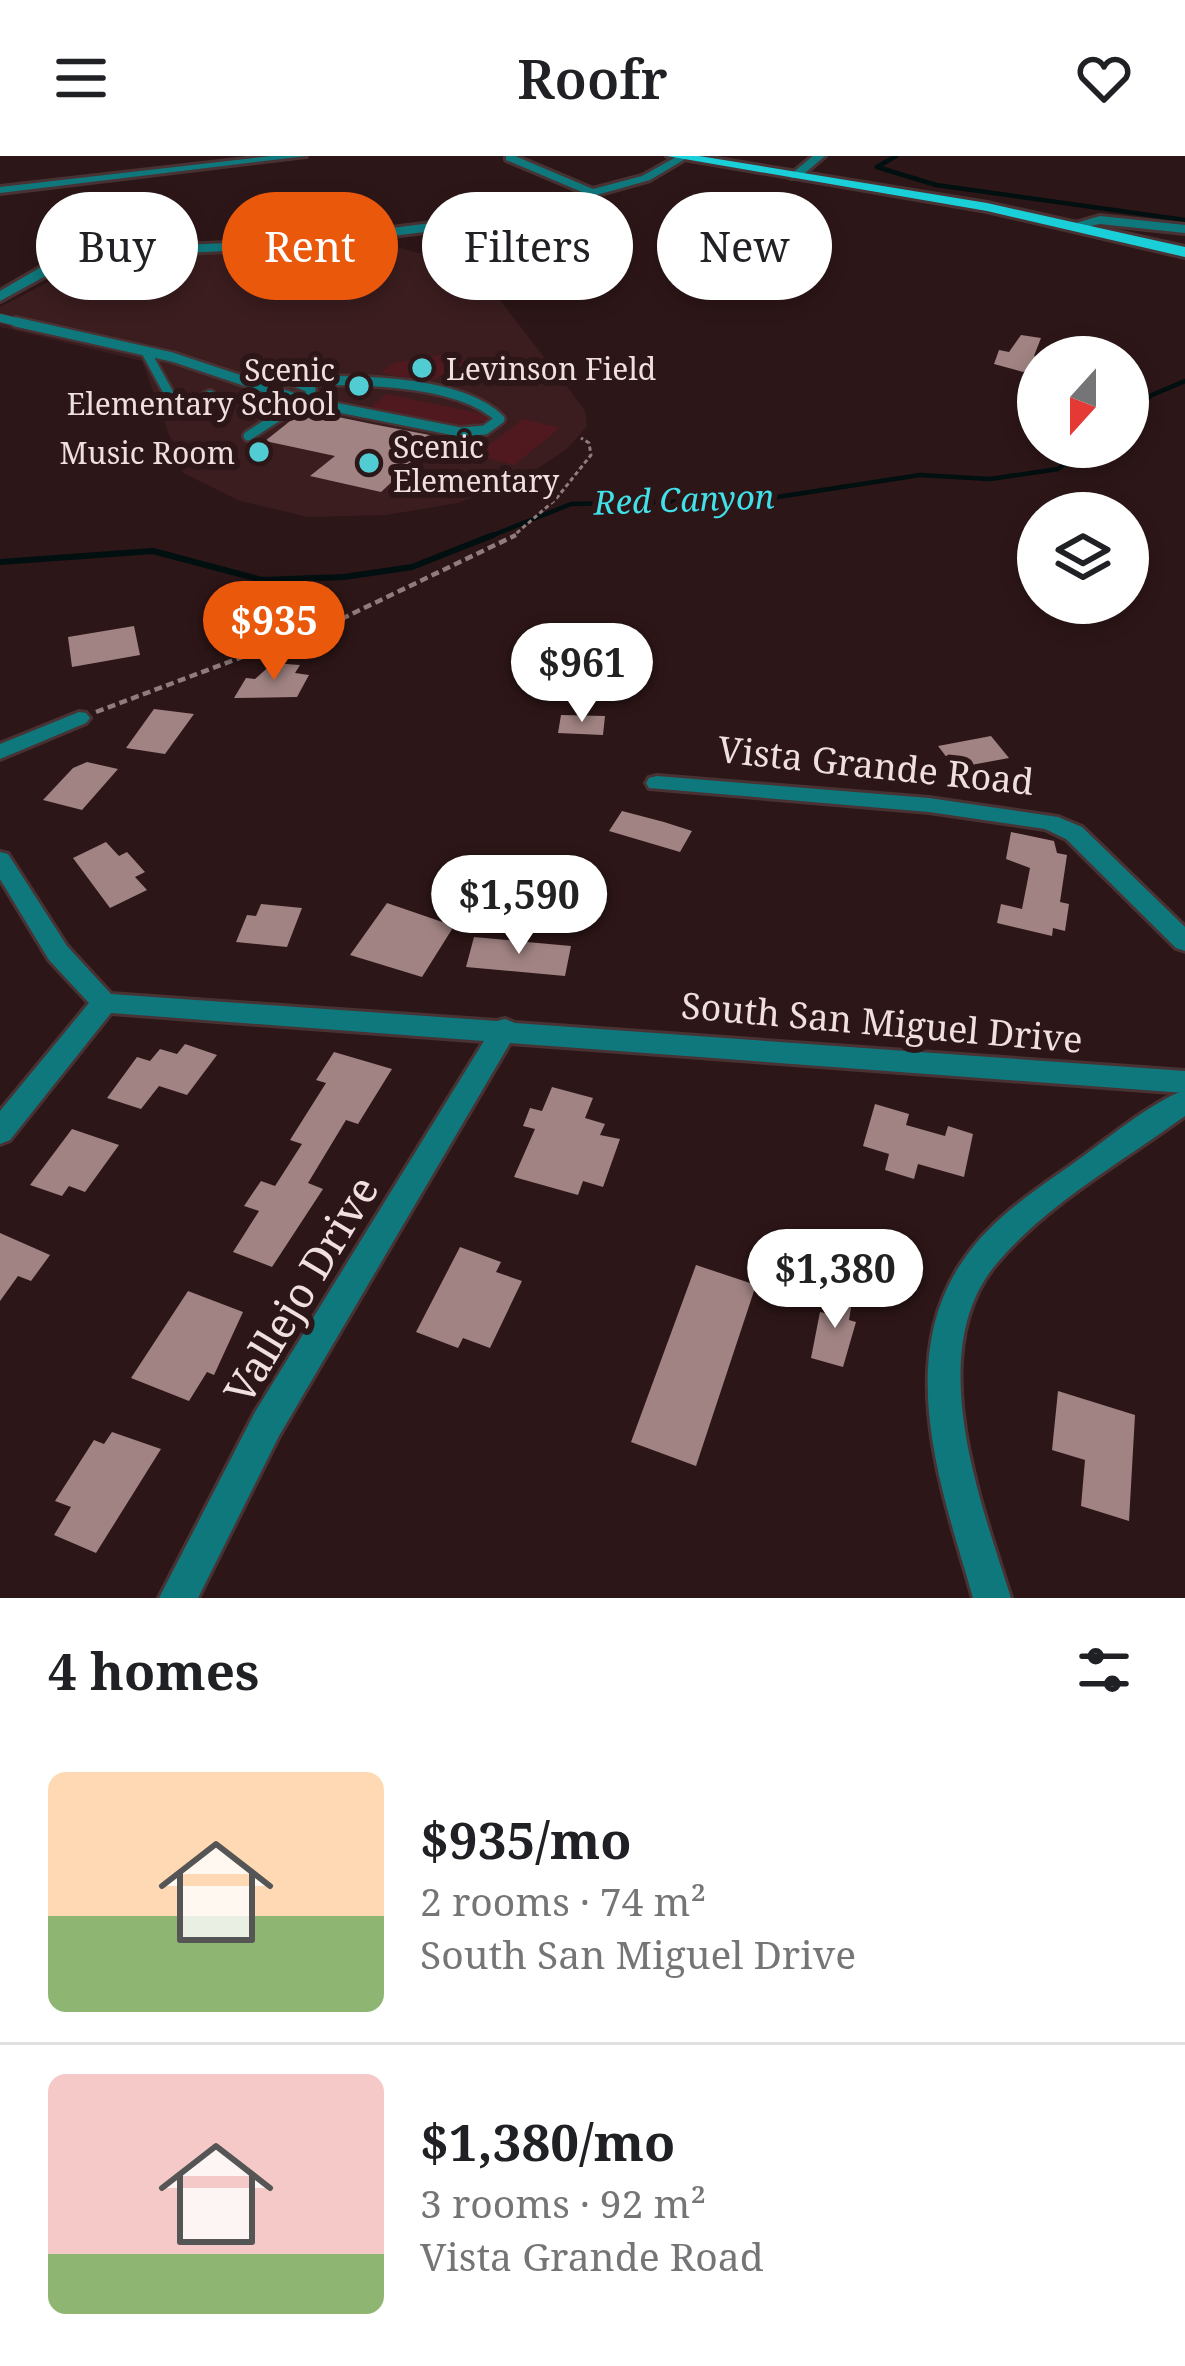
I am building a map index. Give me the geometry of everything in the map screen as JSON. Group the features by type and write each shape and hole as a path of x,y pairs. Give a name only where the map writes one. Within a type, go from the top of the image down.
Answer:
{"main road":[{"path":"674,156 1075,225 1185,252"},
{"path":"1157,244 1136,230 1180,228"}],"street":[{"path":"121,177 180,156"},
{"path":"2,189 301,156"},
{"path":"795,176 820,156"},
{"path":"510,158 550,170 588,190"},
{"path":"0,297 46,270 96,255 295,244 477,223 646,178 682,158"},
{"path":"1075,225 1100,220 1180,228"},
{"path":"0,752 80,718"},
{"name":"Vista Grande Road","path":"657,783 929,805 1050,822 1074,833 1185,942"},
{"path":"0,860 58,953 104,1003 0,1132"},
{"name":"South San Miguel Drive","path":"104,1003 505,1028 1185,1082"},
{"name":"Vallejo Drive","path":"178,1598 267,1424 505,1028"},
{"path":"992,1598 954,1466 945,1389 950,1324 972,1272 1005,1235 1185,1101"}],"lane":[{"path":"0,318 146,352 304,401 460,432 484,430 500,419 481,403 362,379 247,382"},
{"path":"146,352 179,412 210,395"},
{"path":"248,436 304,401 311,389 290,380"}],"path":[{"path":"80,718 335,622 514,536 591,455 589,443 580,438"}],"shaded area":[{"name":"Scenic Elementary School","path":"398,247 422,254 422,300 500,300 585,410 587,426 568,448 524,478 458,503 386,515 308,517 240,501 183,473 142,361 0,327 0,307 36,288 36,300 198,300 198,250 222,249 222,300 398,300"},
{"name":"Levinson Field","path":"447,354 468,361 429,382 381,373 394,363"},
{"path":"387,394 491,418 465,429 366,411"},
{"path":"523,419 560,428 514,465 476,455"}],"building":[{"path":"1017,341 1017,370 994,364 999,350 1009,352"},
{"name":"Scenic Elementary","path":"304,410 440,437 381,492 310,476 335,456 265,441"},
{"path":"134,626 140,655 72,667 68,637"},
{"path":"273,663 300,665 295,673 309,675 297,697 234,698 246,678 255,679"},
{"path":"154,709 194,714 165,754 126,748"},
{"path":"561,715 605,716 603,735 558,733"},
{"path":"991,736 1009,758 955,768 938,746"},
{"path":"87,762 118,769 82,810 43,800 73,768"},
{"path":"622,811 692,831 680,852 609,831"},
{"path":"1011,832 1054,841 1057,853 1067,855 1060,902 1069,904 1065,931 1053,928 1052,936 997,923 1001,904 1022,909 1030,868 1006,859"},
{"path":"106,842 119,856 127,852 145,872 135,877 147,890 110,908 73,858"},
{"path":"387,903 454,926 422,977 350,955"},
{"path":"261,904 302,908 287,947 236,942 247,915 256,916"},
{"path":"474,937 571,946 565,976 466,967"},
{"path":"185,1044 217,1055 187,1095 159,1086 141,1109 107,1098 137,1057 150,1061 160,1049 177,1054"},
{"path":"334,1052 392,1069 358,1124 346,1120 308,1183 323,1189 272,1267 233,1252 259,1211 244,1206 261,1181 275,1186 302,1144 290,1140 326,1083 316,1080"},
{"path":"552,1087 593,1098 585,1118 605,1124 600,1135 620,1139 603,1187 583,1181 578,1195 514,1177 535,1129 523,1126 530,1108 542,1111"},
{"path":"875,1104 909,1114 906,1125 945,1136 948,1126 973,1134 964,1177 918,1164 914,1179 885,1170 889,1154 863,1146"},
{"path":"72,1129 119,1145 85,1192 69,1186 62,1196 30,1185"},
{"path":"0,1233 50,1255 31,1281 18,1276 0,1301"},
{"path":"460,1247 501,1262 496,1272 522,1281 490,1348 463,1338 458,1348 416,1332"},
{"path":"696,1265 756,1285 696,1466 631,1442"},
{"path":"188,1291 243,1312 214,1375 207,1372 189,1401 131,1378"},
{"path":"833,1291 853,1296 849,1320 856,1322 843,1367 811,1358 820,1312 829,1314"},
{"path":"1058,1391 1135,1415 1129,1521 1081,1506 1085,1460 1052,1450"},
{"path":"112,1432 161,1449 96,1553 54,1535 71,1507 55,1501 94,1440 104,1444"}],"waterway":[{"path":"896,156 877,167 936,185 1185,220"},
{"name":"Red Canyon","path":"1149,397 1185,381"},
{"name":"Red Canyon","path":"486,538 571,504 758,500 920,475 990,479 1059,468"},
{"name":"Red Canyon","path":"0,562 153,551 262,580 344,577 412,567 493,535"}],"place":[{"name":"Levinson Field","path":"422,368"},
{"name":"Scenic Elementary School","path":"359,386"},
{"name":"Music Room","path":"259,452"},
{"name":"Scenic Elementary","path":"369,463"}]}
